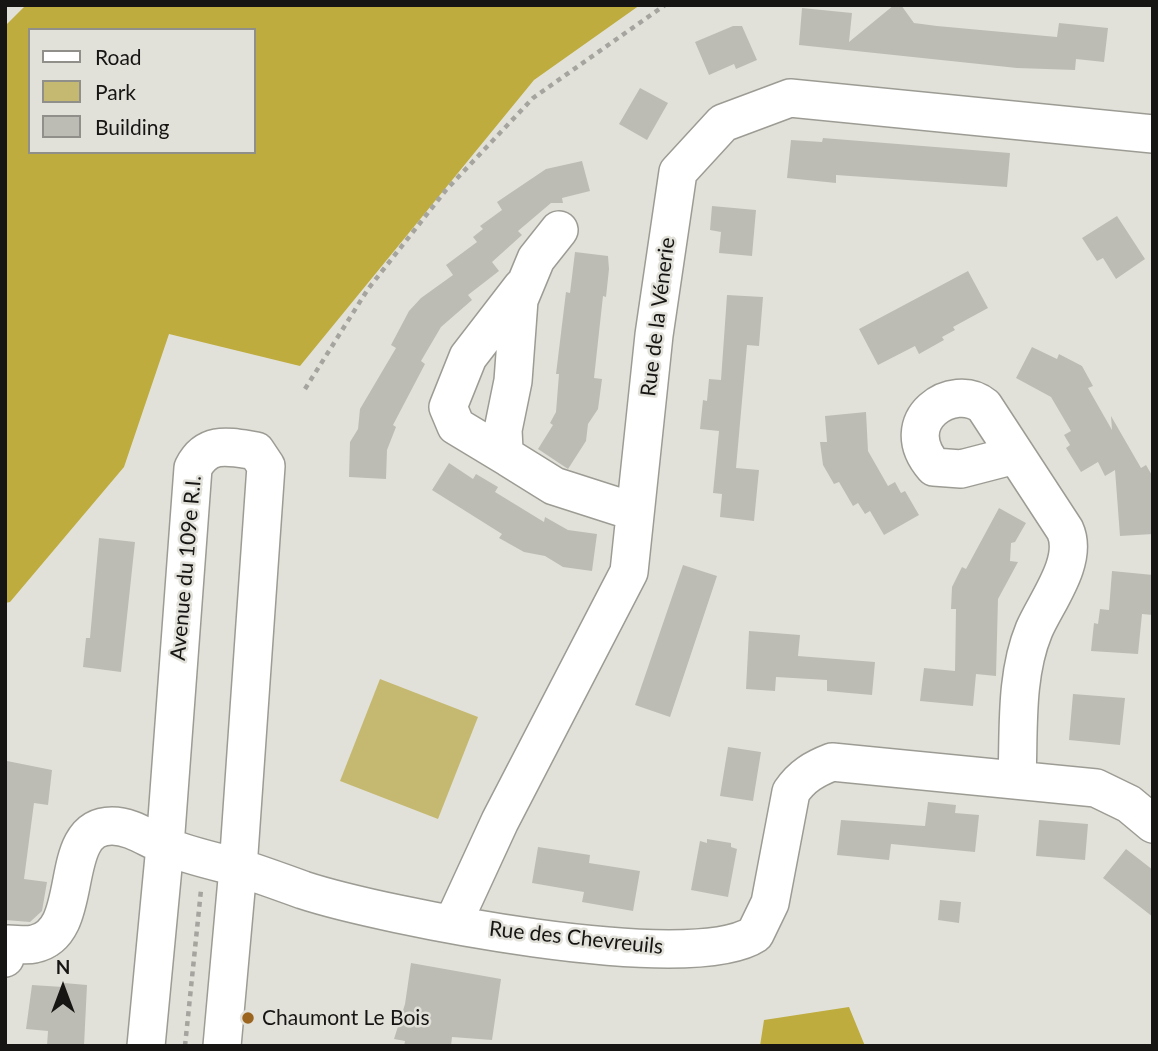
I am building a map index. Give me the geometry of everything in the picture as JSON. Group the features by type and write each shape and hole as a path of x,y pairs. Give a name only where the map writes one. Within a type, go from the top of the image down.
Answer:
{"street":[{"name":"Rue de la Vénerie","path":"453,923 500,821 629,572 654,335 678,172 723,123 790,98 1153,134"},
{"path":"559,230 536,259 523,286 468,357 448,407 456,426 554,486 635,512"},
{"path":"509,458 502,441 513,381 523,286"},
{"name":"Avenue du 109e R.I.","path":"146,1046 165,846 193,468 200,454 212,448 256,451 266,466 221,863 222,1046"},
{"path":"1015,455 1065,530 1069,550 1025,656 1017,779"},
{"name":"Rue des Chevreuils","path":"6,949 35,944 53,934 64,920 78,853 89,834 109,826 122,827 165,846 348,902 453,923 613,947 697,949 727,946 755,934 764,920 791,792 800,779 813,769 832,762 1096,788 1129,804 1153,824"}],"path":[{"path":"305,389 368,289 446,190 533,99 665,5"},
{"path":"185,1046 221,863"}],"green space":[{"path":"380,679 478,717 438,819 340,781"}],"shaded area":[{"path":"26,5 640,5 534,80 300,366 169,334 124,467 10,602 5,603 5,26"},
{"path":"849,1007 865,1046 760,1046 764,1020"}],"building":[{"path":"894,5 901,5 914,23 937,26 1057,37 1059,23 1108,28 1104,62 1076,59 1075,70 1017,68 799,45 802,8 852,13 849,42"},
{"path":"733,26 742,26 757,60 736,69 734,64 709,75 695,42"},
{"path":"640,88 668,103 647,140 619,124"},
{"path":"823,138 1010,153 1007,187 836,175 836,183 787,178 791,140 822,142"},
{"path":"582,161 590,191 562,198 563,203 551,203 518,231 522,235 492,262 499,271 468,295 472,300 441,327 421,361 425,364 393,425 396,427 387,450 386,479 349,477 350,442 358,429 360,409 396,348 391,345 409,311 421,298 453,275 446,265 477,242 473,237 483,229 480,226 502,210 497,202 546,169"},
{"path":"712,206 756,210 752,256 719,253 721,232 710,230"},
{"path":"1117,216 1145,259 1116,279 1103,258 1097,261 1082,238"},
{"path":"575,252 608,256 609,269 606,297 603,296 594,378 602,379 598,409 588,424 586,441 568,469 538,449 553,425 550,423 556,412 559,374 556,374 566,292 570,293"},
{"path":"968,271 988,308 953,327 955,330 942,337 944,340 919,354 915,346 878,365 859,329"},
{"path":"727,295 763,297 759,346 747,345 736,468 759,470 754,521 720,517 722,494 713,493 719,431 700,429 703,400 707,401 709,379 721,380"},
{"path":"1032,347 1057,359 1059,354 1082,366 1093,386 1088,388 1112,430 1111,416 1141,468 1146,465 1153,477 1153,534 1120,536 1115,470 1105,476 1098,462 1081,472 1066,448 1070,445 1064,435 1071,431 1051,397 1016,378"},
{"path":"866,412 868,451 888,486 895,482 901,493 905,491 919,515 884,535 870,511 865,514 858,503 853,506 839,482 834,484 823,465 820,442 827,442 825,416"},
{"path":"449,463 473,479 476,474 498,487 495,492 544,522 545,517 568,530 597,534 592,571 563,567 545,556 524,552 499,538 502,534 432,490"},
{"path":"999,508 1026,523 1015,542 1011,543 1010,561 1018,562 998,599 996,676 976,674 973,706 920,701 924,668 955,671 956,609 951,609 952,587 962,567 966,569"},
{"path":"99,538 135,542 121,672 83,667 86,638 90,638"},
{"path":"683,565 717,576 670,717 635,705"},
{"path":"1112,571 1153,575 1153,615 1142,614 1138,654 1091,651 1094,623 1098,624 1100,609 1109,610"},
{"path":"749,631 800,635 798,656 875,662 872,695 827,691 827,680 776,677 775,691 746,689"},
{"path":"1073,694 1125,698 1120,745 1069,740"},
{"path":"728,747 761,752 753,801 720,796"},
{"path":"7,761 52,770 48,805 34,803 24,879 47,882 42,911 30,922 5,920"},
{"path":"928,802 956,805 955,813 979,815 975,852 891,844 889,860 837,855 841,820 925,826"},
{"path":"1039,820 1088,824 1085,860 1036,856"},
{"path":"707,839 731,843 731,847 737,849 728,897 691,890 700,841 707,843"},
{"path":"538,847 590,855 589,863 640,871 633,911 582,902 584,892 532,883"},
{"path":"1126,849 1153,870 1153,917 1103,878"},
{"path":"940,900 961,902 959,923 938,920"},
{"path":"411,963 501,979 492,1040 452,1037 451,1046 404,1046 405,1041 394,1039 405,1004"},
{"path":"64,983 87,985 84,1046 47,1046 48,1031 26,1029 32,985 63,987"}],"place":[{"name":"Chaumont Le Bois","path":"248,1018"}]}
